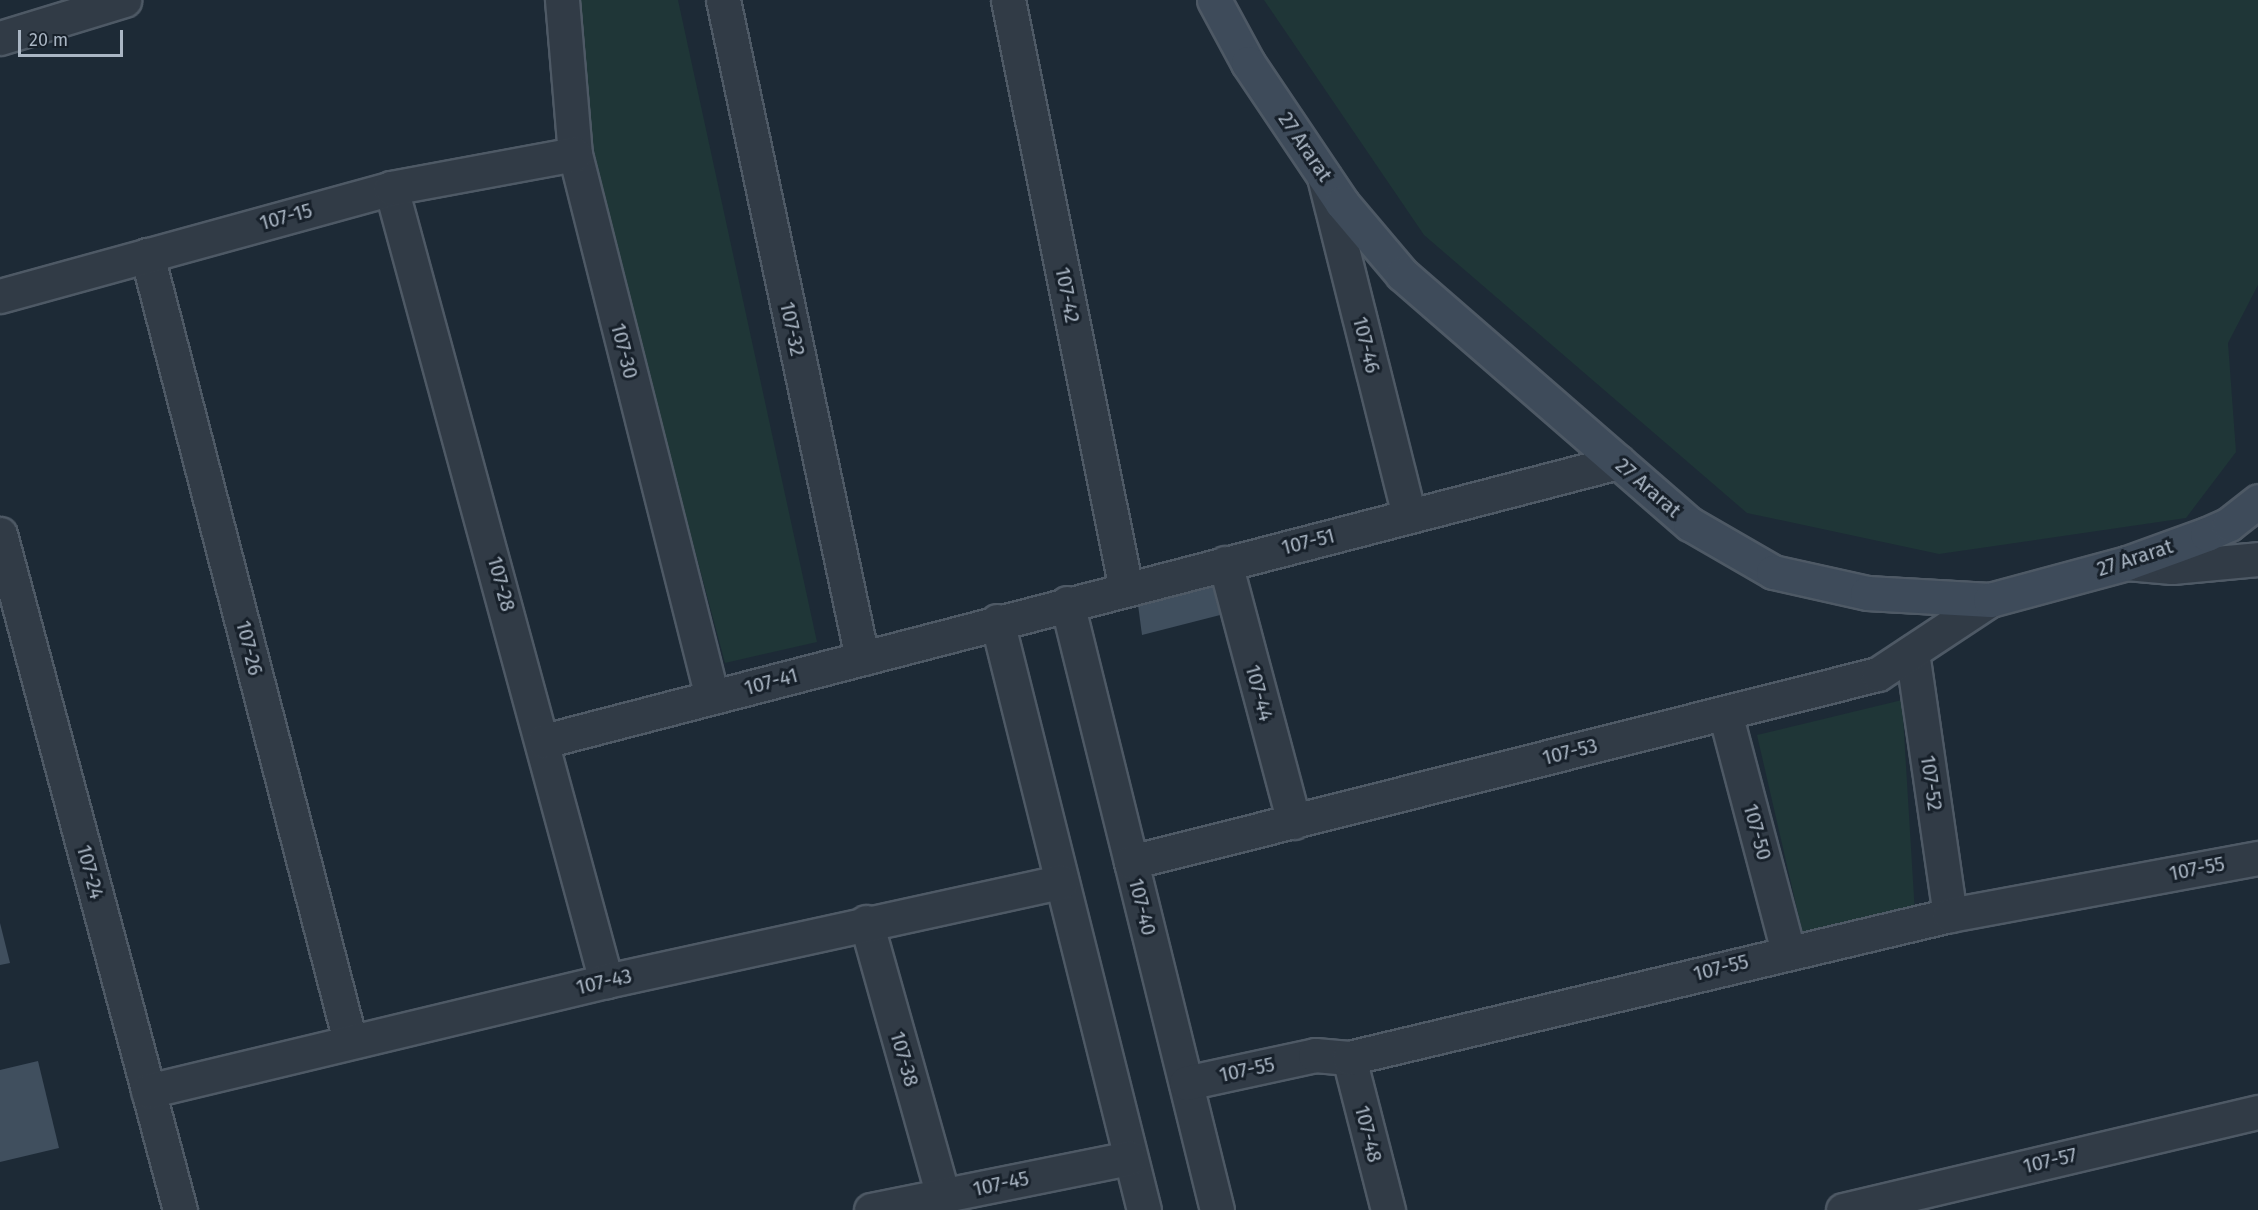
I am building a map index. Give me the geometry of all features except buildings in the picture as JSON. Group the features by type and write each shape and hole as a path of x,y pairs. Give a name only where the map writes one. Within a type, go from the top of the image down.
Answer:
{"street":[{"path":"0,38 124,0"},
{"name":"107-30","path":"562,0 575,154 712,697"},
{"name":"107-32","path":"723,0 862,658"},
{"name":"107-42","path":"1008,0 1126,589"},
{"name":"27 Ararat","path":"1214,0 1248,63 1324,175 1402,274 1690,524 1773,572 1867,593 1990,600 2127,563 2229,524 2258,501"},
{"name":"107-15","path":"0,296 391,188 575,154"},
{"name":"107-46","path":"1324,175 1409,516"},
{"name":"107-28","path":"391,188 544,741 606,981"},
{"name":"107-26","path":"147,255 350,1041"},
{"name":"107-51","path":"996,621 1618,462"},
{"name":"107-24","path":"0,534 148,1090 172,1208"},
{"path":"2127,563 2172,567 2258,559"},
{"name":"107-44","path":"1225,563 1294,822"},
{"name":"107-53","path":"1131,862 1878,674 1990,600"},
{"name":"107-40","path":"1067,603 1218,1210"},
{"path":"996,621 1144,1210"},
{"name":"107-41","path":"544,741 996,621"},
{"name":"107-52","path":"1911,652 1950,915"},
{"name":"107-50","path":"1725,713 1788,951"},
{"name":"107-55","path":"1186,1083 1315,1055 1349,1058 1788,951 1950,915 2258,858"},
{"name":"107-43","path":"148,1090 606,981 866,922 1061,882"},
{"name":"107-38","path":"866,922 943,1196"},
{"name":"107-48","path":"1349,1058 1388,1210"},
{"name":"107-57","path":"1843,1210 2258,1112"},
{"name":"107-45","path":"871,1210 1130,1158"}],"green space":[{"path":"572,0 678,0 817,642 725,663 583,132"},
{"path":"1264,0 2258,0 2258,285 2228,343 2236,452 2186,518 1939,554 1747,513 1424,235"},
{"path":"1902,700 1915,914 1803,935 1757,735"}]}
